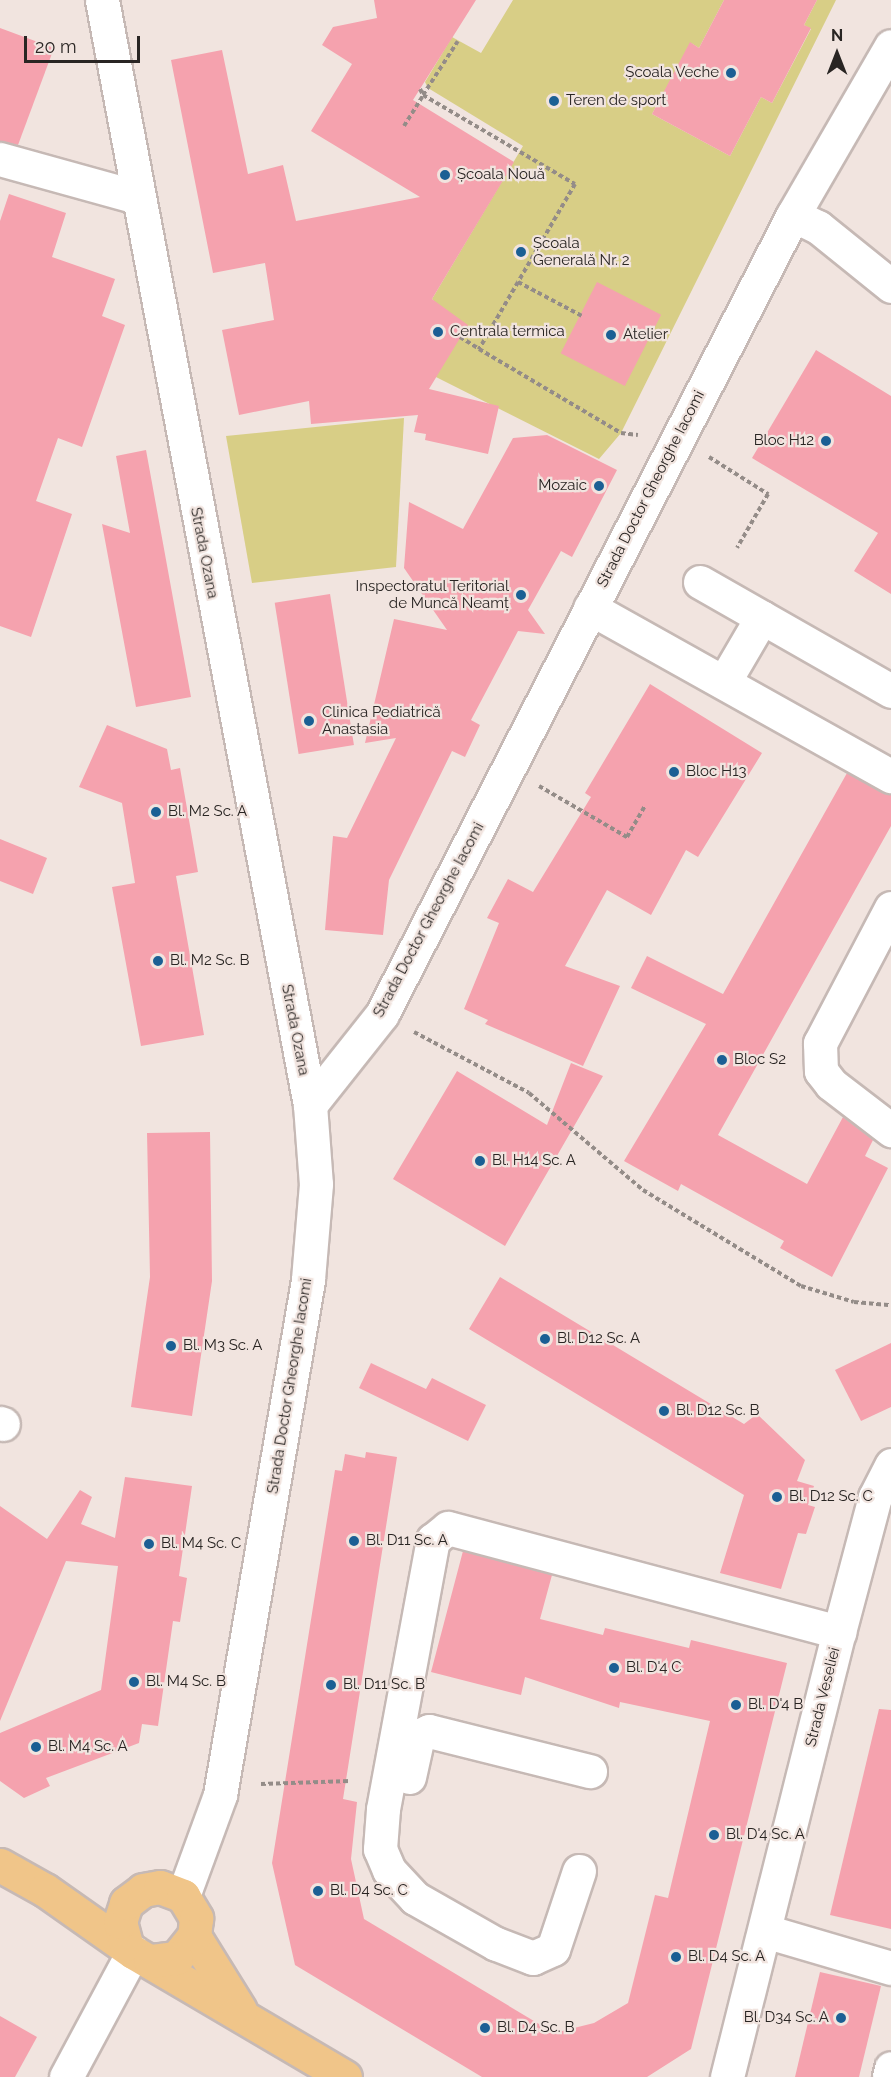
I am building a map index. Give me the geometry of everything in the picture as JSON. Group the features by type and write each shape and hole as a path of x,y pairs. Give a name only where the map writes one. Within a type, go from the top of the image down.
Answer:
{"main road":[{"path":"0,1865 45,1890 136,1952 241,2012 345,2077"},
{"path":"136,1952 120,1922 126,1903 142,1890 160,1887 183,1896 195,1918 194,1936 241,2012"},
{"path":"45,1890 126,1903"},
{"path":"136,1952 176,1958 194,1936"}],"street":[{"name":"Strada Ozana","path":"102,0 137,197 310,1105"},
{"name":"Strada Doctor Gheorghe Iacomi","path":"183,1896 220,1795 308,1280 316,1184 310,1105 382,1014 794,214 891,46"},
{"path":"0,159 137,197"},
{"path":"794,214 818,227 891,286"},
{"path":"700,582 891,691"},
{"path":"590,608 891,776"},
{"path":"724,682 762,617"},
{"path":"891,908 820,1042 821,1071 831,1084 891,1130"},
{"name":"Strada Veseliei","path":"727,2077 875,1497 891,1465"},
{"path":"579,1871 554,1949 533,1958 496,1944 415,1898 389,1870 380,1849 389,1779 433,1540 448,1528 839,1632"},
{"path":"389,1870 418,1736 429,1731 590,1772"},
{"path":"765,1931 891,1968"},
{"path":"66,2077 136,1952"},
{"path":"889,2077 891,2068"}],"path":[{"path":"405,126 458,41"},
{"path":"420,88 423,95 575,184 479,349"},
{"path":"518,282 582,316"},
{"path":"460,337 621,433 644,436"},
{"path":"703,453 768,494 737,548"},
{"path":"534,784 627,837 645,806"},
{"path":"382,1014 529,1093 643,1190 801,1286 854,1302 891,1305"},
{"path":"261,1784 389,1779"}],"shaded area":[{"name":"Școala Generală Nr. 2","path":"513,0 724,0 699,48 691,43 652,114 730,156 761,97 772,103 811,29 804,25 817,0 836,0 621,433 599,459 426,372 464,330 432,299 523,146 428,88 425,82 452,37 481,53"},
{"path":"404,418 396,567 252,583 226,436"}],"building":[{"path":"374,0 476,0 413,100 514,162 432,299 468,325 429,389 499,406 488,454 425,440 426,434 414,432 418,415 311,424 309,401 239,415 222,330 274,320 265,263 213,273 171,60 222,50 248,174 283,165 296,221 420,197 311,131 352,64 322,45 333,27 377,18"},
{"name":"Școala Veche","path":"724,0 817,0 804,25 811,28 772,103 761,97 730,156 652,114 690,42 699,48"},
{"path":"0,28 54,48 18,145 0,141"},
{"path":"9,194 66,213 52,257 115,279 102,316 125,325 82,447 58,438 36,501 72,514 31,637 0,626 0,221"},
{"name":"Atelier","path":"597,282 661,315 625,386 561,353"},
{"name":"Bloc H12","path":"816,350 891,396 891,594 854,571 878,533 752,458"},
{"path":"547,435 617,470 572,557 561,551 528,610 545,634 518,631 471,720 480,725 465,757 452,751 389,880 383,935 325,930 333,836 347,838 396,738 365,743 394,619 447,630 404,568 409,502 463,529 513,438"},
{"path":"146,450 191,697 136,707 102,524 130,533 116,456"},
{"path":"330,594 354,745 299,754 275,603"},
{"path":"650,684 762,753 698,857 686,850 651,915 607,890 565,966 620,986 583,1066 485,1024 488,1020 464,1009 499,923 487,918 508,879 533,892 591,797 585,793"},
{"path":"107,725 167,749 171,770 180,768 198,872 176,876 204,1035 141,1046 112,887 135,883 122,803 79,787"},
{"name":"Bloc S2","path":"847,773 891,795 891,826 718,1135 807,1184 843,1117 873,1140 865,1156 888,1168 832,1277 780,1248 784,1241 681,1184 678,1191 624,1161 706,1024 631,988 647,956 723,994"},
{"path":"0,839 47,858 33,894 0,881"},
{"name":"Bl. H14 Sc. A","path":"571,1063 603,1076 505,1246 393,1179 457,1071 547,1125"},
{"path":"210,1132 212,1281 192,1416 131,1407 150,1277 147,1133"},
{"path":"500,1277 744,1424 757,1414 805,1460 797,1481 814,1486 808,1505 815,1507 806,1534 798,1533 781,1589 720,1573 744,1495 469,1329"},
{"path":"891,1343 891,1407 861,1421 835,1370"},
{"path":"371,1363 426,1389 432,1378 486,1405 468,1441 359,1388"},
{"path":"366,1452 397,1457 343,1799 357,1802 351,1859 364,1919 554,2033 594,2023 628,2003 655,1895 668,1898 710,1721 620,1702 619,1708 525,1677 521,1695 431,1672 463,1551 552,1575 540,1619 603,1635 605,1628 689,1648 691,1640 787,1663 691,2049 647,2077 482,2077 295,1965 272,1863 335,1470 342,1471 345,1454 365,1458"},
{"path":"125,1477 192,1486 179,1576 187,1578 180,1622 173,1621 158,1726 142,1724 139,1743 46,1778 50,1786 24,1798 0,1781 0,1733 101,1690 118,1566 66,1561 0,1721 0,1506 47,1539 80,1490 92,1497 81,1524 115,1538"},
{"path":"879,1709 891,1710 891,1929 830,1915"},
{"name":"Bl. D34 Sc. A","path":"820,1972 881,1986 859,2077 795,2077"},
{"path":"0,2016 37,2037 15,2077 0,2077"}],"place":[{"name":"Școala Veche","path":"731,73"},
{"name":"Teren de sport","path":"554,101"},
{"name":"Școala Nouă","path":"445,175"},
{"name":"Școala Generală Nr. 2","path":"521,252"},
{"name":"Centrala termica","path":"438,332"},
{"name":"Atelier","path":"611,335"},
{"name":"Bloc H12","path":"826,441"},
{"name":"Mozaic","path":"599,486"},
{"name":"Inspectoratul Teritorial de Muncă Neamț","path":"521,595"},
{"name":"Clinica Pediatrică Anastasia","path":"309,721"},
{"name":"Bloc H13","path":"674,772"},
{"name":"Bl. M2 Sc. A","path":"156,812"},
{"name":"Bl. M2 Sc. B","path":"158,961"},
{"name":"Bloc S2","path":"722,1060"},
{"name":"Bl. H14 Sc. A","path":"480,1161"},
{"name":"Bl. D12 Sc. A","path":"545,1339"},
{"name":"Bl. M3 Sc. A","path":"171,1346"},
{"name":"Bl. D12 Sc. B","path":"664,1411"},
{"name":"Bl. D12 Sc. C","path":"777,1497"},
{"name":"Bl. D11 Sc. A","path":"354,1541"},
{"name":"Bl. M4 Sc. C","path":"149,1544"},
{"name":"Bl. D'4 C","path":"614,1668"},
{"name":"Bl. M4 Sc. B","path":"134,1682"},
{"name":"Bl. D11 Sc. B","path":"331,1685"},
{"name":"Bl. D'4 B","path":"736,1705"},
{"name":"Bl. M4 Sc. A","path":"36,1747"},
{"name":"Bl. D'4 Sc. A","path":"714,1835"},
{"name":"Bl. D4 Sc. C","path":"318,1891"},
{"name":"Bl. D4 Sc. A","path":"676,1957"},
{"name":"Bl. D34 Sc. A","path":"841,2018"},
{"name":"Bl. D4 Sc. B","path":"485,2028"}]}
